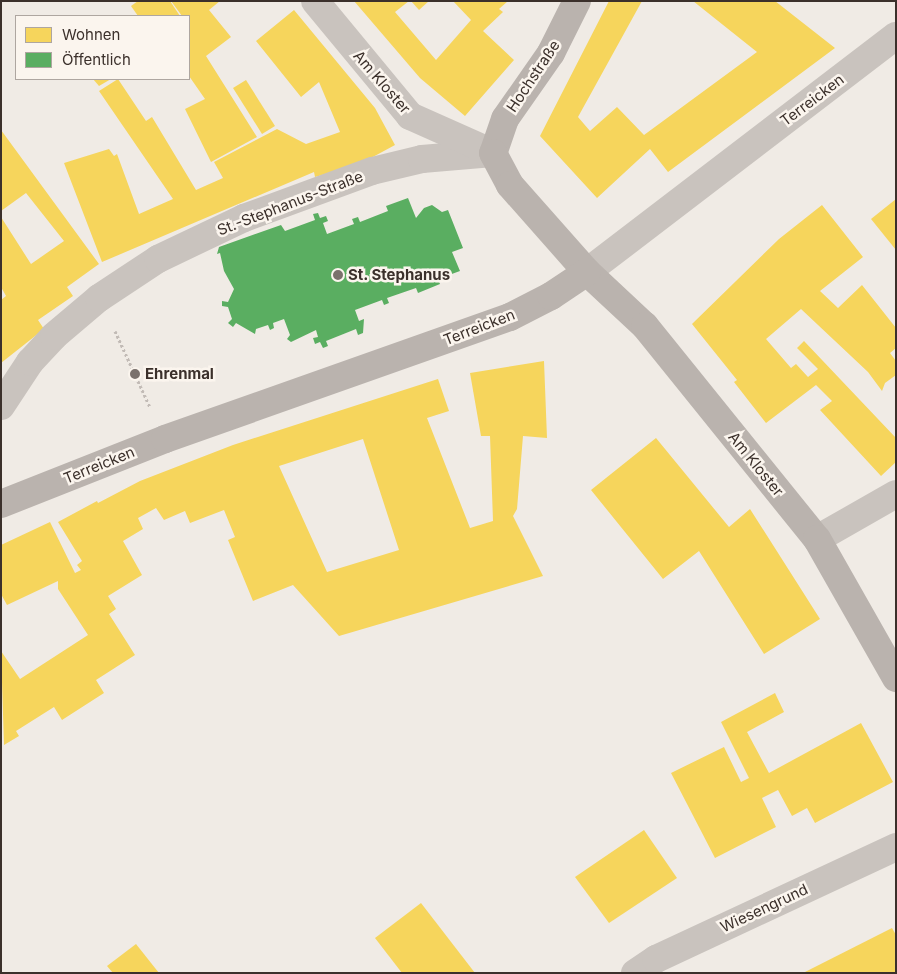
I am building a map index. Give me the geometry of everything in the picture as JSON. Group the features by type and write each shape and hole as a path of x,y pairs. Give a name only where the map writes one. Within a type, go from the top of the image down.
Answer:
{"main road":[{"name":"Hochstraße","path":"493,153 504,119 551,52 577,1"},
{"name":"Am Kloster","path":"493,153 510,185 587,272 645,326 817,538 896,678"},
{"name":"Terreicken","path":"1,504 165,439 510,317 552,296 587,272"}],"street":[{"name":"Am Kloster","path":"315,1 410,116 493,153"},
{"name":"Terreicken","path":"587,272 896,36"},
{"name":"St.-Stephanus-Straße","path":"1,406 30,362 54,336 100,298 158,259 244,218 372,171 422,159 493,153"},
{"path":"817,538 896,494"},
{"name":"Wiesengrund","path":"635,973 656,959 896,847"}],"path":[{"path":"100,298 165,439"}],"building: Wohnen":[{"path":"138,1 170,1 179,15 137,15 131,6"},
{"path":"171,1 220,1 209,10 231,37 206,56 257,137 211,162 185,109 205,99 190,77 190,15 181,15"},
{"path":"354,1 409,1 395,12 436,60 471,20 453,1 508,1 499,9 503,12 483,31 514,60 465,116 420,78"},
{"path":"411,1 429,1 419,10"},
{"path":"609,1 642,1 578,117 590,131 617,107 644,135 757,52 693,1 775,1 835,48 668,172 650,149 597,198 540,136"},
{"path":"294,10 375,108 395,145 358,165 315,177 314,172 102,262 64,163 109,149 114,156 117,154 139,214 173,199 99,91 116,80 119,80 146,121 152,117 196,190 223,178 214,162 277,129 306,144 340,132 319,82 301,97 256,41"},
{"path":"94,80 109,80 99,86"},
{"path":"246,80 275,126 262,134 233,88"},
{"path":"1,130 99,264 67,287 73,296 38,320 44,329 1,363 1,300 6,296 1,287 1,217 31,264 64,241 26,193 1,211"},
{"path":"896,199 896,250 871,219"},
{"path":"822,205 863,257 820,291 838,308 862,285 896,328 896,348 890,353 896,361 896,375 885,383 882,391 868,372 801,309 766,339 791,368 796,364 808,377 818,369 797,348 804,341 896,438 896,462 881,476 820,410 832,401 816,385 766,423 734,382 737,380 692,324 779,239"},
{"path":"544,361 547,438 523,436 517,509 513,516 543,576 339,636 293,585 253,601 228,540 235,537 224,510 190,523 185,511 164,520 156,508 138,518 143,529 123,541 142,575 108,596 116,609 109,614 135,655 96,680 104,693 62,720 54,707 16,731 19,736 4,745 1,651 20,679 88,635 58,589 58,581 7,605 1,594 1,545 50,522 75,573 81,570 77,565 82,561 58,522 97,501 98,503 140,481 233,445 438,379 449,411 427,418 470,528 493,521 490,436 481,436 470,373","holes":["363,439 399,550 327,572 279,466"]},
{"path":"656,438 729,527 750,509 820,619 764,654 699,551 663,579 591,490"},
{"path":"775,693 784,712 747,732 769,773 861,723 893,782 815,823 807,808 792,816 778,790 762,798 776,827 715,858 671,773 724,747 741,782 749,778 721,722"},
{"path":"644,830 677,878 609,923 575,877"},
{"path":"421,903 475,973 402,973 375,938"},
{"path":"892,928 896,935 896,973 803,973"},
{"path":"136,944 159,973 113,973 107,966"}],"building: Öffentlich":[{"name":"St. Stephanus","path":"408,198 416,218 424,208 432,205 442,212 448,210 463,248 452,252 460,271 438,279 440,284 418,293 416,288 387,298 389,303 384,305 382,300 355,310 359,321 364,319 363,333 358,335 356,329 326,341 328,346 323,348 320,342 315,344 313,338 318,337 316,330 291,342 287,339 290,335 284,319 273,323 274,328 270,330 268,325 256,329 255,334 236,323 233,327 228,323 232,319 228,307 222,306 222,301 228,302 234,289 224,271 220,253 217,254 219,247 281,225 285,231 315,220 313,214 318,213 320,218 326,216 328,221 323,223 327,234 354,224 352,219 358,217 360,222 388,211 386,206"}],"place":[{"name":"St. Stephanus","path":"338,275"},
{"name":"Ehrenmal","path":"135,374"}]}
